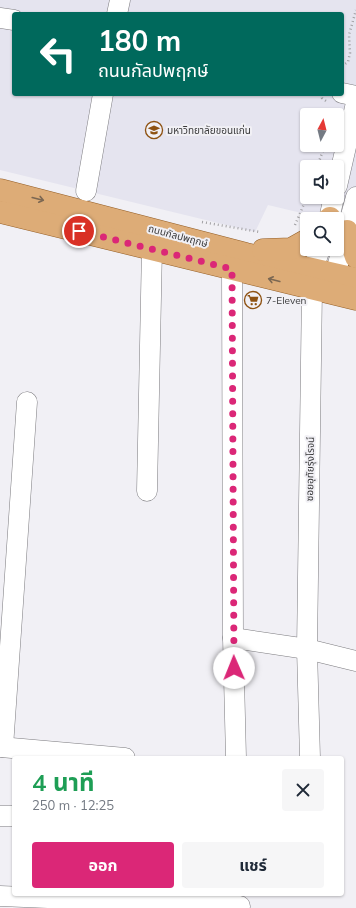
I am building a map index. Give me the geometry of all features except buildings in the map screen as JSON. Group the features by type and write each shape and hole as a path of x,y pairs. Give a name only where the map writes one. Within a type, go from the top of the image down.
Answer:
{"main road":[{"name":"ถนนกัลปพฤกษ์","path":"0,190 195,231 322,275 356,299"},
{"name":"ถนนกัลปพฤกษ์","path":"0,212 152,248 232,269 322,275 356,279"},
{"path":"195,231 267,251 291,250 300,244"},
{"path":"347,231 356,257"}],"street":[{"path":"117,12 120,0"},
{"path":"0,18 12,20"},
{"path":"344,93 356,96"},
{"path":"86,190 103,96"},
{"path":"343,160 356,103"},
{"name":"ซอยอุทัยรุ่งโรจน์","path":"310,756 307,649 322,275 347,231 356,197"},
{"path":"147,491 152,248"},
{"path":"232,269 233,638 236,756"},
{"path":"27,402 1,747 102,756"},
{"path":"233,638 307,649 356,661"},
{"path":"0,816 12,816"},
{"path":"0,896 240,903"}],"path":[{"path":"344,65 348,62 350,53 349,35 356,10"},
{"path":"289,229 295,226 304,204"},
{"path":"195,231 268,233"}],"shaded area":[{"name":"มหาวิทยาลัยขอนแก่น","path":"0,0 356,0 356,226 344,223 344,212 300,213 268,205 255,232 0,170"}],"place":[{"name":"มหาวิทยาลัยขอนแก่น","path":"154,130"},
{"name":"7-Eleven","path":"253,300"}],"route":[{"path":"79,231 232,269 234,668"}]}
